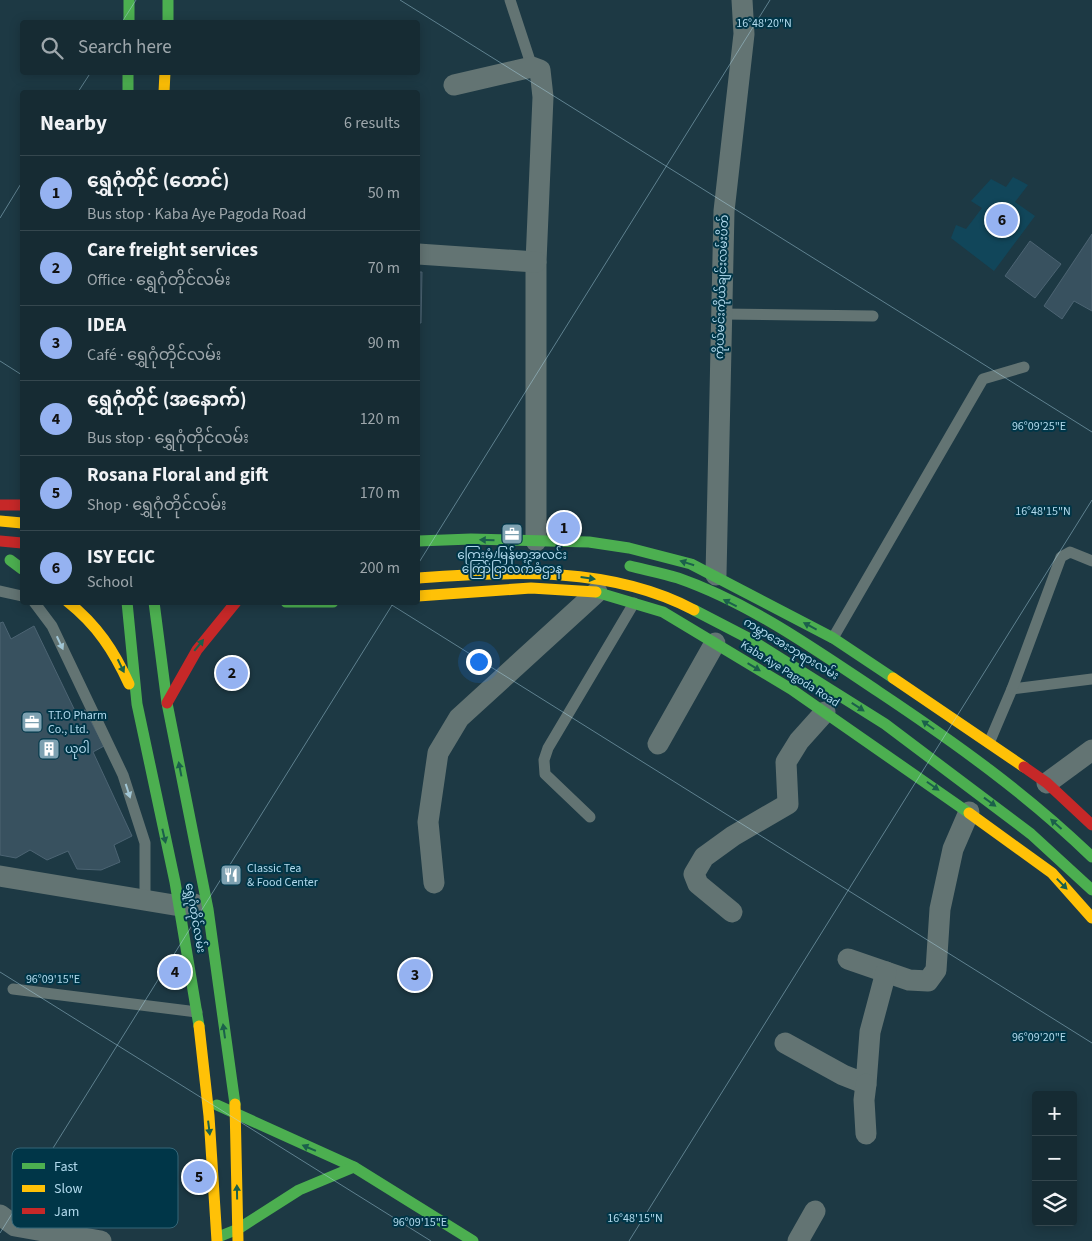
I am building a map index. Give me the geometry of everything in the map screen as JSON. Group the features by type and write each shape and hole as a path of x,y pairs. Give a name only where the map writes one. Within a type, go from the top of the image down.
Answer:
{"main road":[{"path":"128,20 129,0"},
{"path":"168,0 168,20"},
{"path":"128,75 128,90"},
{"path":"164,90 165,75"},
{"path":"0,505 20,505"},
{"path":"0,521 20,524"},
{"path":"420,541 471,539 535,550 589,542 629,548 691,564 716,575 833,638 1047,783 1092,825"},
{"path":"0,541 20,543"},
{"path":"531,588 535,550"},
{"path":"5,560 20,562"},
{"path":"5,560 20,568"},
{"name":"ကမ္ဘာအေးဘုရားလမ်း","path":"620,564 678,578 767,622 823,656 988,766 1038,807 1092,857"},
{"name":"ကမ္ဘာအေးဘုရားလမ်း","path":"420,578 516,572 567,575 641,587 668,596 748,638 885,724 1031,834 1092,890"},
{"name":"Kaba Aye Pagoda Road","path":"420,596 531,588 597,592 663,612 825,712 969,812 1052,873 1092,918"},
{"path":"72,605 98,627 119,662 137,702"},
{"name":"ရွှေဂုံတိုင်လမ်း","path":"127,605 137,702 155,797 180,906 197,1012 217,1239"},
{"name":"ရွှေဂုံတိုင်လမ်း","path":"154,605 167,703 206,902 236,1114 238,1241"},
{"path":"167,703 180,673 193,652 233,605"},
{"path":"206,1101 354,1167 473,1241"},
{"path":"217,1239 238,1229 299,1190 354,1167"}],"street":[{"name":"ကိုယ်မင်းကိုယ်ချင်းလမ်းပိတ်","path":"716,575 724,211 744,34 742,0"},
{"path":"454,85 532,67 540,70 543,97 536,262 535,550"},
{"path":"420,254 536,262"},
{"path":"434,883 428,822 438,753 459,718 597,592"},
{"path":"658,744 715,643"},
{"path":"732,912 698,884 694,874 704,857 733,836 788,804 786,762 799,741 825,712"},
{"path":"1047,783 1092,750"},
{"path":"848,959 909,980 928,981 933,977 936,970 940,909 953,849 969,812"},
{"path":"0,876 180,906 206,902"},
{"path":"866,1134 864,1100 870,1032 886,972"},
{"path":"785,1043 842,1075 866,1084"},
{"path":"798,1241 815,1211"},
{"path":"0,1215 12,1224"},
{"path":"26,1228 101,1241"}],"lane":[{"path":"510,0 532,67"},
{"path":"721,314 874,316"},
{"path":"833,638 983,379 1024,367"},
{"path":"990,743 1061,557 1070,552 1092,562"},
{"path":"590,817 545,774 544,760 548,748 635,602 657,555"},
{"path":"0,591 20,596"},
{"path":"36,605 52,626 123,775 145,843 145,901"},
{"path":"1012,689 1092,679"},
{"path":"13,989 197,1012"}],"shaded area":[{"path":"1013,177 1028,185 1015,202 1035,216 994,271 951,238 956,225 966,229 982,208 971,201 991,179 1006,187"}],"building":[{"path":"1092,234 1092,311 1074,301 1062,319 1044,306"},
{"path":"1030,241 1061,264 1035,298 1005,276"},
{"path":"420,272 422,272 421,323"},
{"name":"ယုဝါ","path":"3,622 11,639 34,626 76,713 85,710 104,746 93,752 132,836 114,845 120,862 101,870 77,869 68,851 47,860 30,850 16,858 0,855 0,623"}],"traffic: fast":[{"path":"129,0 129,20"},
{"path":"168,0 168,20"},
{"path":"128,75 128,90"},
{"path":"420,541 471,539 589,542 629,548 691,564 833,638 893,678"},
{"path":"10,560 20,568"},
{"path":"630,566 678,578 705,588 757,614 807,644 907,711 1016,790 1092,857"},
{"path":"596,592 663,612 791,689 969,813"},
{"path":"127,605 137,704 175,882 199,1026"},
{"path":"154,605 167,703 208,909 235,1104"},
{"path":"694,610 748,638 885,724 1031,834 1092,890"},
{"path":"217,1105 354,1167 473,1241"},
{"path":"218,1237 238,1229 299,1190 354,1167"}],"traffic: slow":[{"path":"164,90 165,75"},
{"path":"0,521 20,523"},
{"path":"420,578 524,574 594,579 628,585 662,595 694,610"},
{"path":"420,596 531,588 596,592"},
{"path":"71,605 88,620 104,639 129,684"},
{"path":"893,678 1024,767"},
{"path":"969,813 1052,873 1092,918"},
{"path":"199,1026 209,1116 217,1241"},
{"path":"235,1104 238,1241"}],"traffic: jam":[{"path":"0,505 20,505"},
{"path":"0,541 20,543"},
{"path":"167,703 197,650 234,605"},
{"path":"1024,767 1047,783 1092,825"}],"place":[{"name":"ISY ECIC","path":"1002,220"},
{"name":"ရွှေဂုံတိုင် (တောင်)","path":"564,528"},
{"name":"‌ကြေးမုံ/မြန်မာ့အလင်း ကြော်ငြာလက်ခံဌာန","path":"512,534"},
{"name":"Care freight services","path":"232,673"},
{"name":"T.T.O Pharm Co., Ltd.","path":"32,722"},
{"name":"ယုဝါ","path":"49,749"},
{"name":"Classic Tea & Food Center","path":"231,875"},
{"name":"ရွှေဂုံတိုင် (အနောက်)","path":"175,972"},
{"name":"IDEA","path":"415,975"},
{"name":"Rosana Floral and gift","path":"199,1177"}]}
